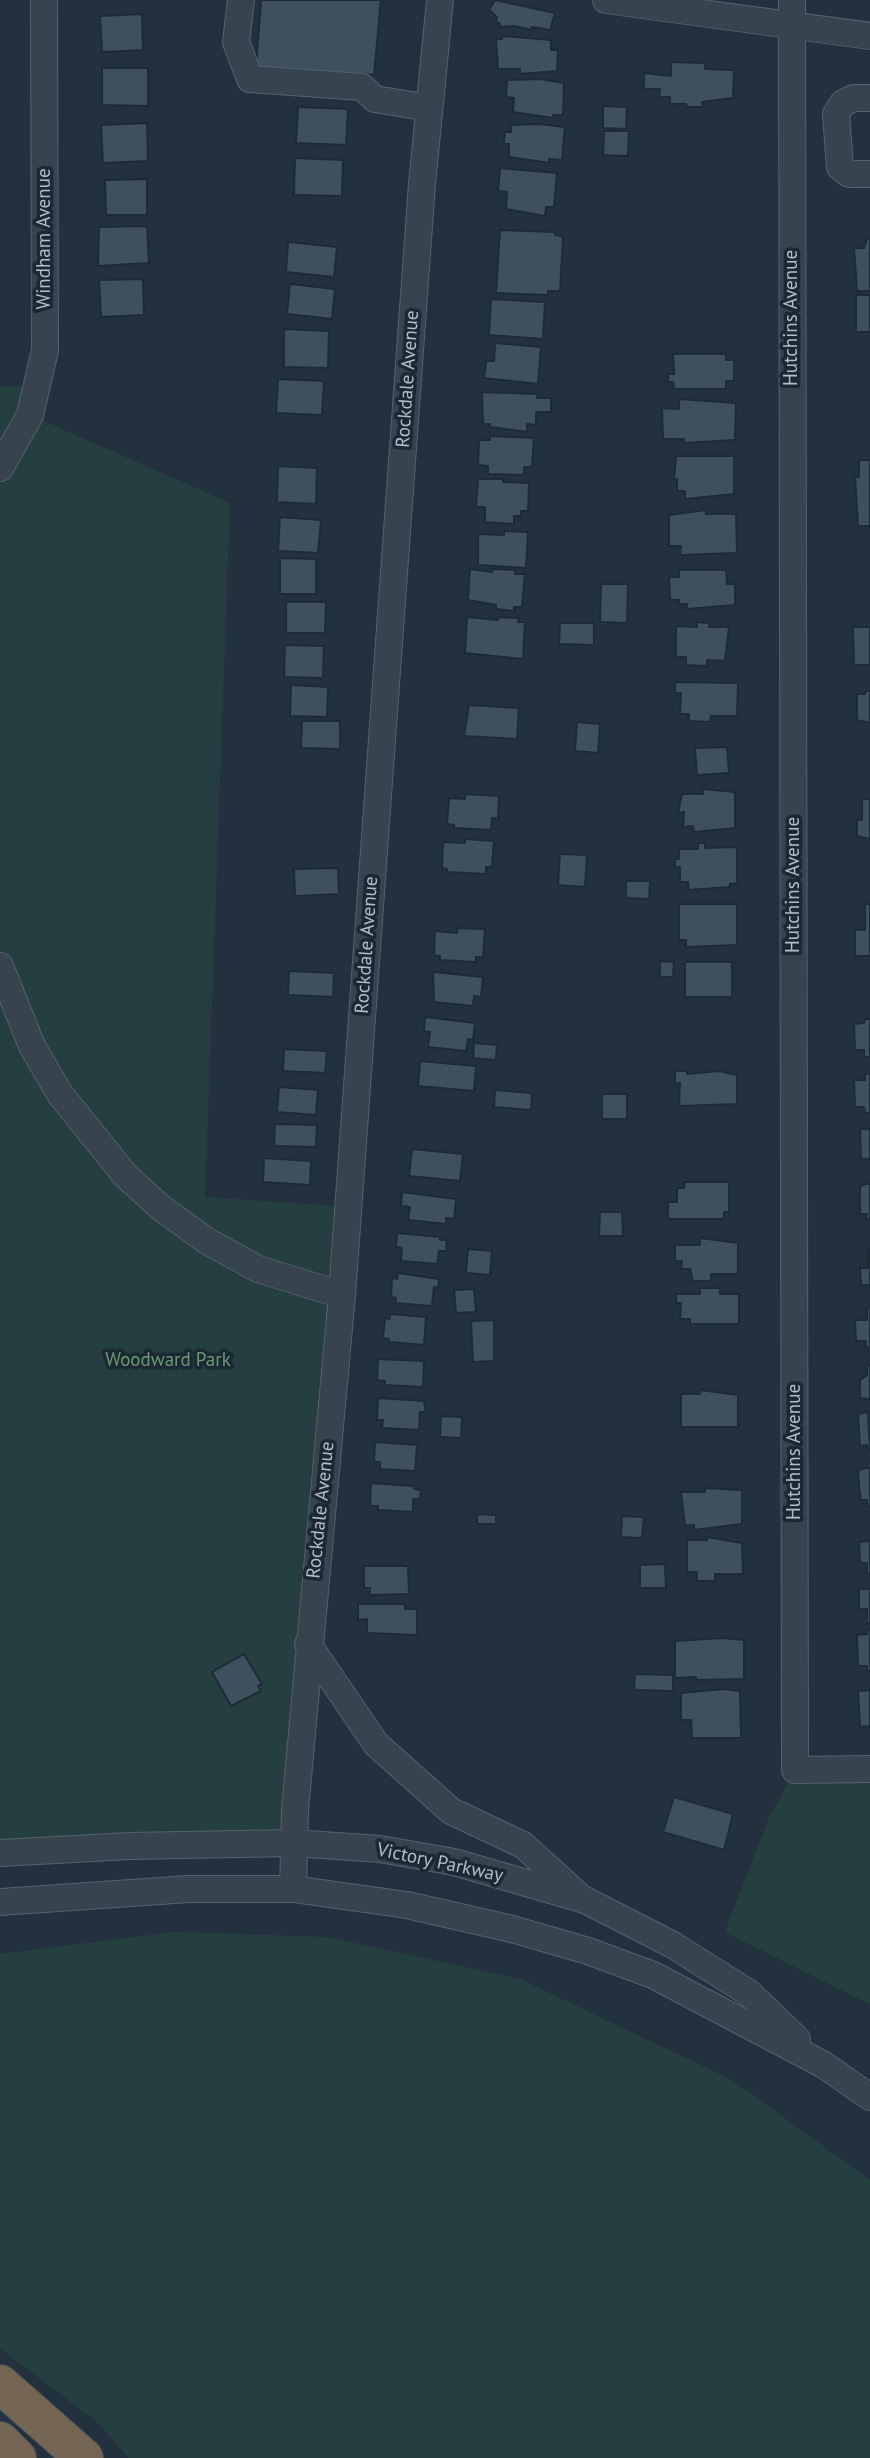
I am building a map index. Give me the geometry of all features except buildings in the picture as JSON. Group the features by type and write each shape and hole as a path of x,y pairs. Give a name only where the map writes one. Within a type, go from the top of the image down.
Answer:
{"highway":[{"path":"0,2384 84,2458"},
{"path":"0,2441 17,2458"}],"street":[{"name":"Windham Avenue","path":"0,468 30,415 45,350 44,0"},
{"path":"241,0 236,43 250,79 362,87 375,99 429,108"},
{"name":"Rockdale Avenue","path":"293,1889 293,1843 308,1644 342,1295 439,0"},
{"path":"606,0 792,13 870,36"},
{"name":"Hutchins Avenue","path":"792,13 795,1770 870,1769"},
{"path":"870,98 854,98 844,103 836,114 840,167 849,174 870,174"},
{"path":"0,966 32,1046 60,1094 125,1175 160,1207 207,1241 258,1269 342,1295"},
{"path":"308,1644 376,1744 451,1811 523,1845 585,1900"},
{"name":"Victory Parkway","path":"0,1853 130,1846 293,1843 380,1849 454,1861 585,1900 673,1945 749,1993 824,2065"},
{"name":"Victory Parkway","path":"0,1902 190,1889 293,1889 407,1905 512,1929 588,1951 653,1975 824,2065 870,2097"}],"green space":[{"name":"Woodward Park","path":"39,386 30,415 230,503 205,1197 348,1207 293,1843 0,1853 0,387"},
{"path":"870,1769 870,2004 725,1932 768,1820 795,1770"},
{"path":"174,1932 327,1937 520,1979 732,2080 870,2180 870,2458 129,2458 98,2423 0,2348 0,1954"}]}
